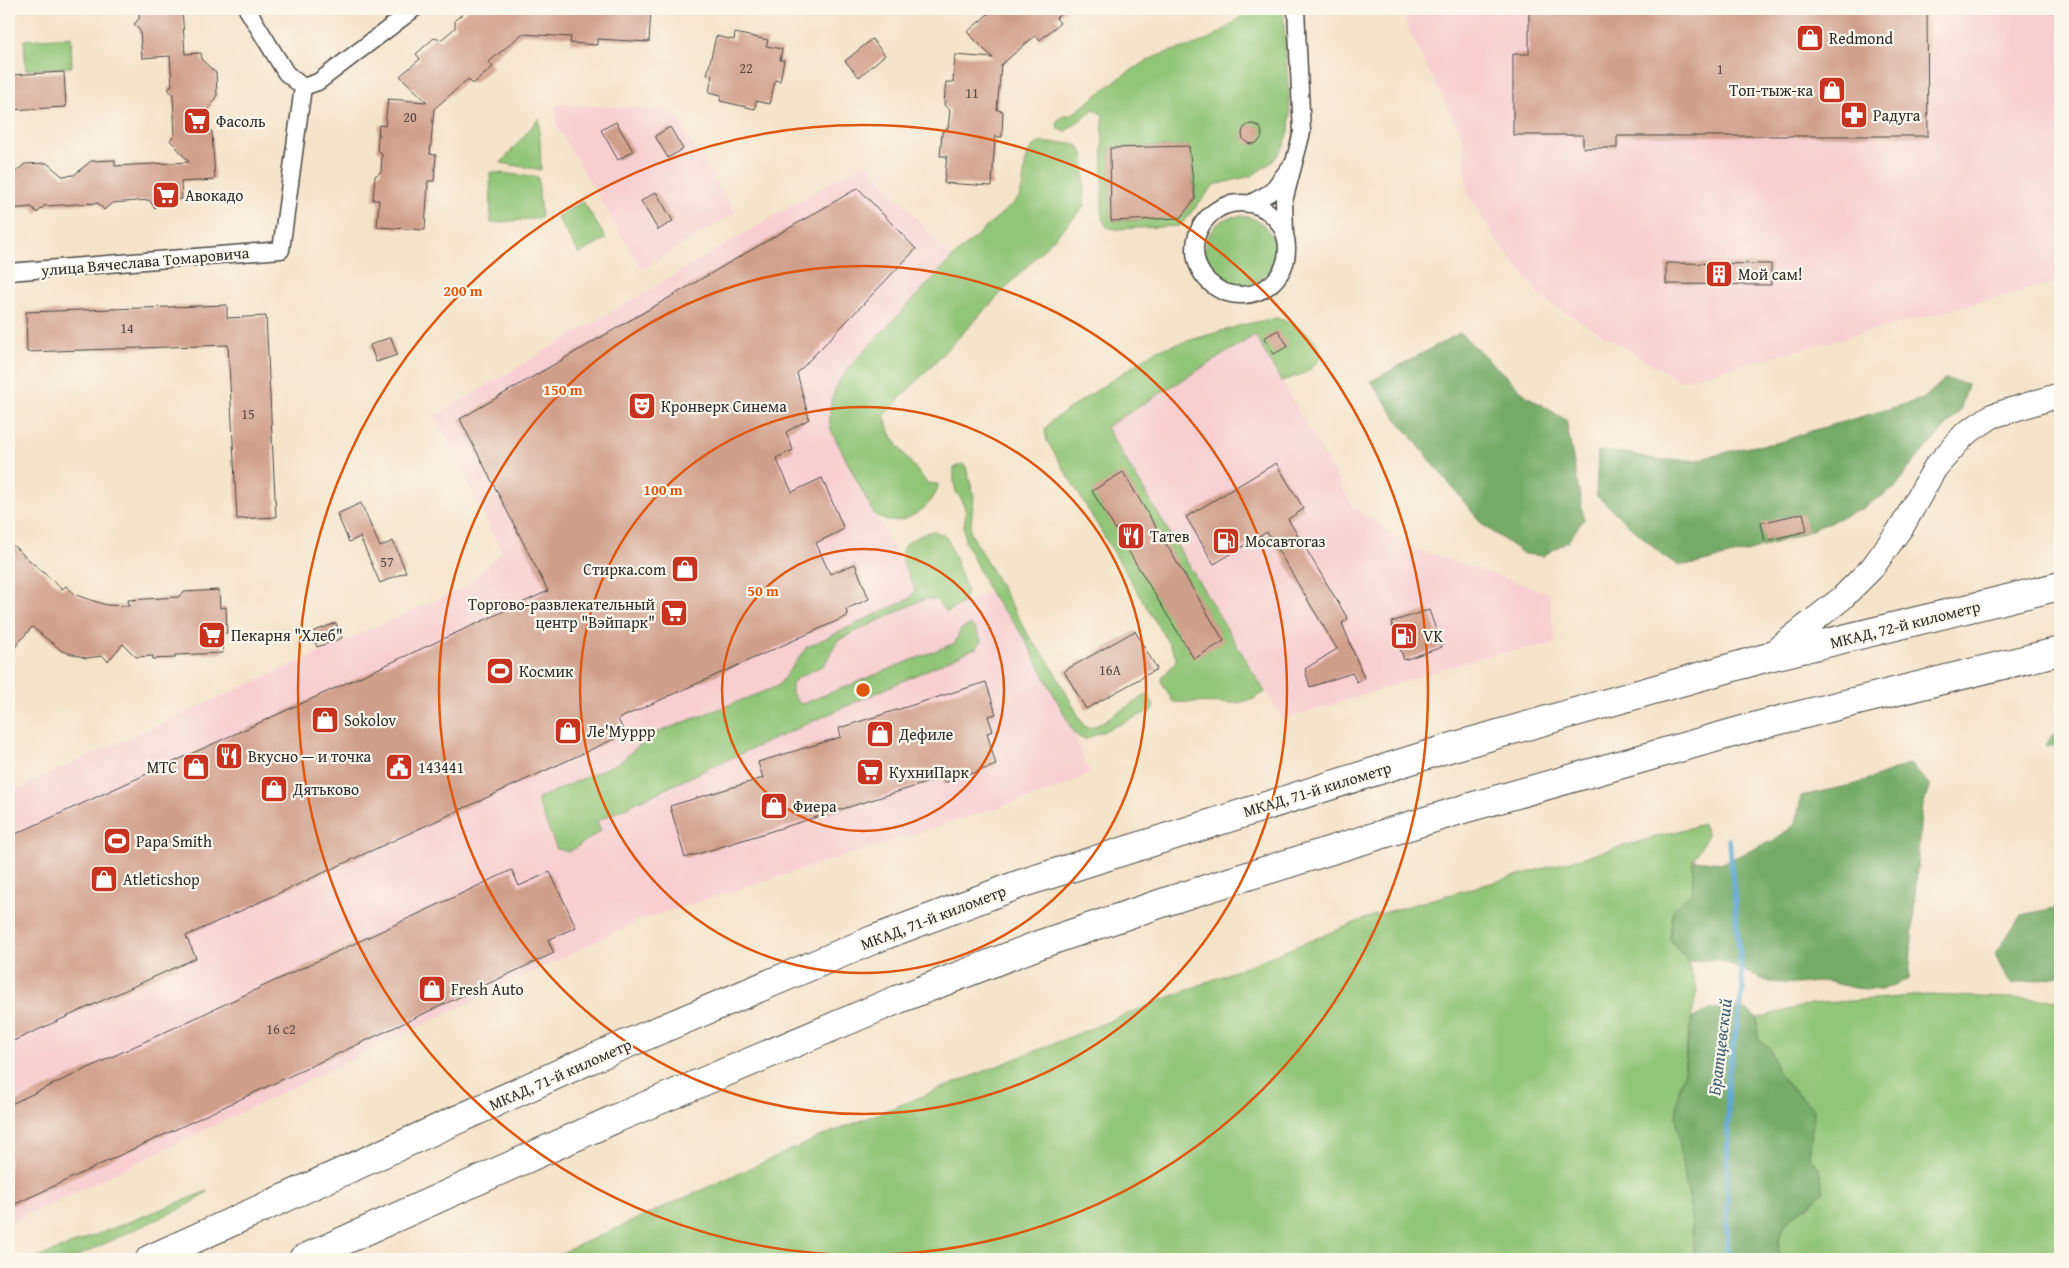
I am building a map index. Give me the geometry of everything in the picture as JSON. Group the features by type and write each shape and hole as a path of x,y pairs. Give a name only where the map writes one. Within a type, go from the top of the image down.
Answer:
{"highway":[{"name":"МКАД, 72-й километр","path":"1757,660 2060,586"},
{"path":"303,1259 626,1114 899,999 1041,944 1177,898 1467,808 1764,724 2060,651"},
{"name":"МКАД, 71-й километр","path":"150,1259 591,1059 875,939 1020,884 1449,748 1757,660"}],"street":[{"path":"247,9 286,73 303,87 318,82 414,9"},
{"path":"1286,238 1277,221 1264,210 1249,204 1228,205 1212,213 1201,225 1196,236 1197,263 1204,277 1216,288 1234,295 1252,294 1269,286 1281,272 1287,256 1284,201 1302,132 1296,9"},
{"name":"улица Вячеслава Томаровича","path":"9,272 281,250 303,87"},
{"path":"1249,204 1271,192 1295,161"},
{"path":"1757,660 1841,599 1872,568 1903,525 1935,468 1965,434 1992,416 2060,395"}],"shaded area":[{"path":"1400,9 2060,9 2060,281 1680,381 1543,299 1496,240 1468,193 1463,138 1412,37"},
{"path":"556,104 672,110 735,213 642,269 556,125"},
{"path":"866,162 952,258 844,374 874,514 913,582 947,612 989,591 1026,641 1074,733 1090,773 1060,788 641,920 9,1224 9,792 463,588 502,552 435,416"},
{"path":"1255,334 1353,507 1416,549 1549,593 1556,644 1489,655 1283,720 1106,427"}],"green space":[{"path":"1250,9 1283,9 1290,114 1289,132 1283,148 1272,162 1251,176 1214,185 1180,226 1116,229 1107,227 1102,219 1103,115 1094,109 1065,132 1058,129 1057,121 1064,115 1071,115 1139,66 1161,54 1206,40 1226,28","holes":["1189,146 1195,198 1180,218 1112,221 1110,148"]},
{"path":"71,37 72,67 26,70 24,40"},
{"path":"539,118 541,170 501,163"},
{"path":"1039,143 1070,143 1079,146 1084,156 1084,207 885,414 890,432 908,459 927,483 938,484 933,498 914,515 899,520 889,521 882,519 874,514 831,430 831,403 836,387 851,365 952,258 1019,198 1026,159 1033,147"},
{"path":"490,172 538,177 541,218 491,223"},
{"path":"583,201 606,239 579,254 557,217"},
{"path":"1240,216 1253,219 1265,226 1272,238 1275,251 1272,264 1265,276 1253,283 1240,286 1227,283 1215,276 1208,264 1205,251 1208,238 1215,226 1227,219"},
{"path":"1276,318 1300,328 1315,341 1319,348 1320,356 1316,364 1309,370 1281,381 1255,335 1106,427 1265,692 1254,699 1236,703 1173,702 1161,681 1163,676 1176,662 1176,656 1047,441 1045,430 1051,421 1157,350 1242,325"},
{"path":"1460,333 1527,396 1566,420 1584,519 1568,541 1543,556 1524,554 1483,525 1396,418 1371,381"},
{"path":"1945,379 1968,384 1960,411 1911,465 1895,488 1861,509 1797,536 1750,551 1695,564 1678,565 1662,555 1596,495 1598,451 1627,453 1658,460 1697,460 1743,448 1781,442 1811,431 1923,399"},
{"path":"962,464 966,467 974,496 970,532 1030,638 1048,660 1084,726 1094,727 1148,694 1154,705 1152,710 1086,739 1080,738 1074,733 1026,641 1012,620 998,605 987,587 965,541 964,526 966,512 962,500 956,492 954,483 954,468"},
{"path":"934,531 944,535 948,540 967,591 963,603 947,612 936,600 924,599 838,640 824,665 797,678 792,684 792,693 797,701 802,704 955,643 961,629 970,625 975,628 981,640 978,647 718,764 597,821 601,831 569,852 557,849 538,803 539,798 620,762 651,735 778,686 807,647 909,599 915,591 902,561 903,549 907,543 915,538"},
{"path":"2060,732 2060,746 2046,746 2051,737"},
{"path":"1910,764 1930,785 1921,812 1909,979 1881,990 1854,988 1826,981 1797,984 1769,982 1717,959 1688,962 1670,939 1673,910 1693,890 1693,860 1723,863 1774,840 1796,824 1801,796 1856,784"},
{"path":"1703,824 1708,835 1693,860 1693,890 1673,910 1670,938 1688,962 1697,990 1687,1041 1684,1071 1678,1095 1684,1177 1690,1201 1694,1259 548,1259 820,1137 1372,916"},
{"path":"2060,907 2060,976 2011,984 1995,955 2021,915"},
{"path":"1926,995 2060,1000 2060,1259 1779,1259 1779,1241 1784,1226 1795,1215 1810,1205 1819,1168 1809,1157 1814,1109 1788,1085 1778,1072 1770,1049 1758,1039 1757,1018 1811,1004"},
{"path":"1726,1008 1746,1010 1757,1018 1758,1039 1770,1049 1778,1072 1788,1085 1814,1109 1809,1157 1819,1168 1823,1193 1797,1213 1784,1226 1778,1245 1779,1259 1694,1259 1690,1201 1684,1177 1676,1117 1678,1095 1684,1071 1691,1019 1709,1010"},
{"path":"208,1191 192,1203 72,1259 34,1259"}],"building":[{"path":"139,9 182,9 185,54 201,53 202,60 216,73 217,95 205,115 206,125 212,132 215,180 181,182 182,199 164,200 155,208 149,200 112,203 104,210 98,203 44,206 37,213 32,207 9,209 9,177 25,164 47,163 62,176 74,175 91,161 115,160 115,166 189,162 170,140 175,135 173,95 168,89 172,85 170,56 142,58 140,31 134,24 139,19"},
{"path":"469,9 651,9 649,42 597,39 597,45 570,43 571,37 522,34 489,62 493,67 473,84 468,79 434,109 430,154 436,155 434,181 428,181 425,230 377,227 379,200 373,200 375,176 381,172 382,154 377,149 379,125 385,126 388,99 427,102 400,76 420,59 416,54 434,38 441,40 455,28 455,20"},
{"path":"994,9 1066,9 1056,18 1060,23 1040,40 1036,35 1001,65 997,110 1003,111 1002,137 995,137 992,186 944,183 947,156 940,156 942,132 948,128 950,110 944,105 946,82 953,82 955,55 993,58 967,32"},
{"path":"1529,9 1927,9 1928,136 1617,136 1617,148 1583,148 1583,135 1513,135 1513,54 1529,54"},
{"path":"735,33 768,40 766,46 782,49 780,60 784,60 780,81 775,80 770,104 756,101 755,109 720,101 721,95 709,92 712,76 707,75 716,36 734,40"},
{"path":"872,39 885,55 859,77 845,61"},
{"path":"64,72 66,107 9,110 9,75"},
{"path":"616,122 633,151 618,160 601,130"},
{"path":"1252,124 1259,127 1262,134 1259,141 1252,144 1245,141 1242,134 1245,127"},
{"path":"670,127 683,149 668,158 655,136"},
{"path":"1189,146 1195,199 1180,218 1111,221 1110,148"},
{"name":"Торгово-развлекательный центр \"Вэйпарк\"","path":"858,188 916,249 797,373 809,419 786,432 793,450 776,458 792,492 822,478 844,529 816,543 830,574 855,564 869,599 846,609 848,616 618,719 625,734 186,936 196,958 9,1043 9,837 548,591 460,419"},
{"path":"656,192 673,221 658,230 641,201"},
{"name":"Мой сам!","path":"1666,263 1771,264 1771,285 1666,284"},
{"path":"227,305 227,318 266,316 276,517 237,519 228,345 27,352 26,312"},
{"path":"1278,330 1288,346 1274,354 1264,338"},
{"path":"391,337 397,355 376,362 370,345"},
{"name":"Мосавтогаз","path":"1276,463 1304,509 1288,519 1348,619 1342,623 1364,678 1357,682 1352,673 1310,687 1305,669 1337,649 1267,532 1214,564 1186,517"},
{"path":"1123,472 1224,641 1194,659 1092,491"},
{"path":"361,503 380,547 393,541 406,572 380,583 360,537 349,542 337,514"},
{"path":"1803,513 1807,531 1765,541 1761,523"},
{"path":"9,542 62,589 66,586 76,595 106,605 129,606 128,600 178,597 184,592 219,590 220,608 226,607 227,633 221,634 223,653 175,655 175,658 153,659 153,656 136,657 123,644 108,661 103,656 86,658 62,651 32,627 9,654"},
{"path":"1429,610 1442,647 1404,660 1391,622"},
{"path":"336,623 342,638 317,647 312,632"},
{"path":"1135,631 1157,669 1086,709 1064,671"},
{"name":"КухниПарк","path":"986,682 996,714 988,716 993,731 987,733 996,765 944,783 942,778 685,858 670,806 763,778 758,762 841,737 839,728"},
{"path":"512,870 519,886 550,872 576,927 548,940 554,953 9,1207 9,1105"}],"waterway":[{"name":"Братцевский","path":"1727,1259 1728,1077 1743,990 1729,840"}],"place":[{"name":"Redmond","path":"1810,38"},
{"name":"Топ-тыж-ка","path":"1832,90"},
{"name":"Радуга","path":"1854,115"},
{"name":"Фасоль","path":"197,121"},
{"name":"Авокадо","path":"166,195"},
{"name":"Мой сам!","path":"1719,274"},
{"name":"Кронверк Синема","path":"642,406"},
{"name":"Татев","path":"1131,536"},
{"name":"Мосавтогаз","path":"1226,541"},
{"name":"Стирка.com","path":"685,569"},
{"name":"Торгово-развлекательный центр \"Вэйпарк\"","path":"674,613"},
{"name":"Пекарня \"Хлеб\"","path":"212,635"},
{"name":"VK","path":"1404,636"},
{"name":"Космик","path":"500,671"},
{"name":"Sokolov","path":"325,720"},
{"name":"Ле'Муррр","path":"568,731"},
{"name":"Дефиле","path":"880,734"},
{"name":"Вкусно — и точка","path":"229,756"},
{"name":"МТС","path":"196,767"},
{"name":"143441","path":"399,767"},
{"name":"КухниПарк","path":"870,772"},
{"name":"Дятьково","path":"274,789"},
{"name":"Фиера","path":"774,806"},
{"name":"Papa Smith","path":"117,841"},
{"name":"Atleticshop","path":"104,879"},
{"name":"Fresh Auto","path":"432,989"}]}
